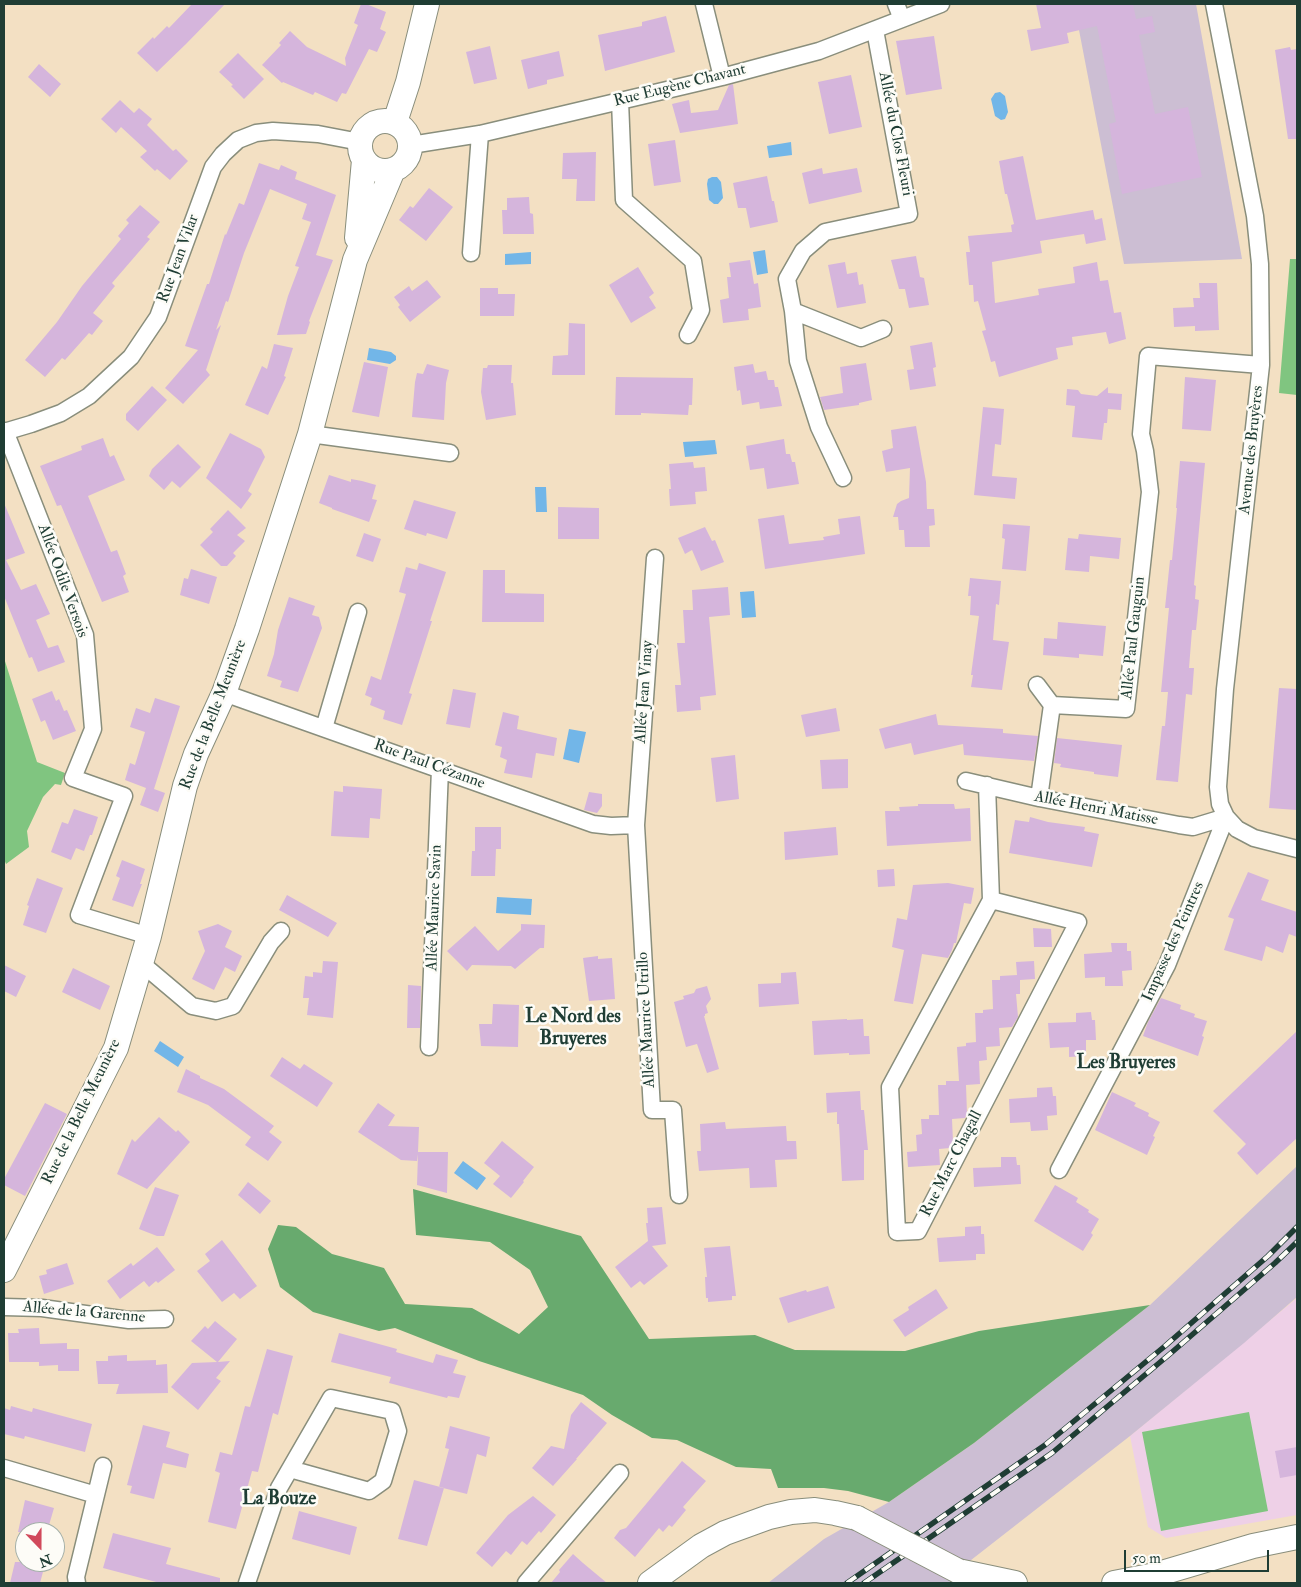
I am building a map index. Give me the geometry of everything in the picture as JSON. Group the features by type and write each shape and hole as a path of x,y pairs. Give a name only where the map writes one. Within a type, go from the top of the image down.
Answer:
{"street":[{"path":"395,122 408,82 427,4"},
{"path":"704,4 722,77"},
{"name":"Rue Eugène Chavant","path":"411,144 480,134 722,77 818,51 875,30 899,11 942,4"},
{"name":"Avenue des Bruyères","path":"1214,4 1255,216 1260,264 1261,365 1226,689 1218,787 1220,804 1226,817"},
{"name":"Allée du Clos Fleuri","path":"843,478 819,427 798,361 793,311 787,279 803,251 825,232 909,214 875,30"},
{"path":"620,101 624,200 693,261 701,310 688,335"},
{"path":"384,121 395,122 403,128 409,135 411,144 406,160 394,170 383,171 372,168 362,151 364,132 373,124 384,121"},
{"name":"Rue Jean Vilar","path":"4,432 61,413 89,396 131,358 158,317 213,167 238,140 256,133 273,131 318,134 362,151"},
{"path":"471,253 480,134"},
{"name":"Rue de la Belle Meunière","path":"355,260 362,151"},
{"name":"Rue de la Belle Meunière","path":"4,1270 116,1048 150,936 184,786 196,754 224,693 247,629 310,434 355,260 394,170"},
{"path":"793,311 861,338 883,329"},
{"name":"Allée Paul Gauguin","path":"1052,705 1126,709 1150,492 1141,434 1148,356 1261,365"},
{"name":"Allée Odile Versois","path":"4,432 85,635 93,728 73,778 124,796 79,915 150,936"},
{"path":"310,434 450,453"},
{"name":"Allée Jean Vinay","path":"636,825 654,558"},
{"path":"324,728 358,612"},
{"path":"1037,685 1052,705 1039,798"},
{"name":"Rue Paul Cézanne","path":"224,693 593,824 610,826 636,825"},
{"name":"Allée Maurice Savin","path":"429,1047 440,769"},
{"name":"Allée Henri Matisse","path":"966,780 1039,798 1179,825 1194,827 1226,817"},
{"name":"Rue Marc Chagall","path":"988,785 991,900 890,1088 898,1232 918,1230 1078,922 991,900"},
{"path":"1226,817 1238,829 1254,838 1297,849"},
{"name":"Impasse des Peintres","path":"1060,1170 1167,965 1226,817"},
{"name":"Allée Maurice Utrillo","path":"636,825 652,1110 672,1110 679,1195"},
{"path":"141,963 192,1006 216,1011 233,1006 271,942 281,931"},
{"name":"Allée de la Garenne","path":"4,1307 42,1308 129,1320 165,1319"},
{"path":"247,1583 279,1488 331,1398 392,1411 398,1431 383,1481 369,1491 290,1469"},
{"path":"78,1583 76,1577 103,1466"},
{"path":"4,1468 96,1495"},
{"path":"526,1583 620,1473"},
{"path":"650,1583 701,1546 725,1533 768,1517 791,1512 815,1510 835,1512 857,1518 958,1571 1015,1583"},
{"path":"1114,1583 1155,1575 1253,1546 1297,1536"}],"shaded area":[{"path":"1074,4 1196,4 1242,259 1124,264"},
{"path":"1297,1166 1297,1297 1130,1436 957,1571 999,1583 768,1583 824,1539 889,1502 974,1443 1150,1305"},
{"path":"1297,1298 1297,1515 1166,1538 1148,1527 1130,1436"}],"green space":[{"path":"1290,259 1297,259 1297,395 1279,393"},
{"path":"4,658 37,762 65,773 61,785 55,784 43,797 27,831 29,847 6,864 4,859"},
{"path":"413,1189 581,1236 649,1339 755,1335 795,1350 905,1351 979,1331 1150,1305 974,1443 889,1502 848,1491 824,1488 778,1488 771,1469 736,1467 677,1440 652,1438 612,1415 583,1395 479,1361 395,1328 379,1331 313,1312 280,1287 268,1249 278,1225 296,1227 332,1254 384,1268 405,1304 472,1308 519,1334 548,1307 530,1270 490,1242 416,1235"},
{"path":"1249,1412 1268,1511 1161,1531 1142,1432"}],"water":[{"path":"1000,92 1005,96 1008,112 1005,119 1001,120 995,116 991,99 995,93"},
{"path":"791,142 792,155 769,158 767,146"},
{"path":"717,177 721,182 723,198 718,204 714,204 709,200 707,184 708,179"},
{"path":"765,250 768,273 757,275 753,252"},
{"path":"531,252 531,264 505,265 505,254"},
{"path":"369,348 391,352 396,356 396,360 390,364 367,360"},
{"path":"715,440 717,454 685,457 683,442"},
{"path":"535,487 546,487 547,512 536,512"},
{"path":"754,591 756,617 742,618 740,592"},
{"path":"569,729 586,732 579,763 563,759"},
{"path":"497,897 532,899 531,915 496,913"},
{"path":"160,1041 184,1057 178,1067 154,1051"},
{"path":"463,1161 486,1178 477,1190 454,1173"}],"building":[{"path":"192,4 225,4 157,72 137,53 167,26 169,28"},
{"path":"361,4 366,4 386,12 380,29 386,32 377,52 369,49 346,94 342,93 337,102 315,92 313,95 282,83 262,65 281,45 279,43 290,31 307,47 346,66 345,58 358,25 354,23"},
{"path":"1036,4 1133,4 1136,19 1152,16 1155,32 1139,35 1155,114 1188,107 1202,177 1122,194 1109,124 1116,122 1097,26 1067,33 1069,43 1031,51 1027,30 1041,28"},
{"path":"666,16 675,52 605,71 598,35 642,26 642,22"},
{"path":"934,36 942,89 906,95 896,41"},
{"path":"490,46 497,79 474,84 466,52"},
{"path":"1290,47 1291,50 1297,49 1297,139 1288,139 1275,50"},
{"path":"559,51 564,76 547,80 547,84 528,89 521,60"},
{"path":"238,53 264,79 244,99 219,72"},
{"path":"39,64 61,84 50,97 28,77"},
{"path":"851,75 862,127 829,134 818,82"},
{"path":"733,84 738,124 680,133 672,104 689,100 691,113 718,110 729,85"},
{"path":"120,100 134,113 139,108 152,119 147,125 173,151 176,149 188,161 170,180 157,169 155,171 140,157 147,151 121,127 116,133 101,119"},
{"path":"675,140 681,182 654,186 648,144"},
{"path":"596,152 595,201 576,201 577,179 562,179 563,153"},
{"path":"1023,156 1036,220 1093,210 1095,220 1102,218 1106,240 1086,244 1084,234 1040,241 1042,253 992,262 995,303 1039,295 1038,289 1075,283 1073,267 1097,262 1100,281 1108,280 1114,313 1121,312 1126,339 1109,344 1106,332 1072,337 1073,345 1056,348 1058,359 999,377 995,361 991,362 982,331 986,330 978,301 974,302 973,285 969,285 966,252 970,252 968,236 1012,232 1011,225 1014,224 1007,194 1005,194 999,161"},
{"path":"259,163 279,170 281,165 297,172 295,179 336,195 316,255 333,260 309,321 306,334 277,335 288,296 299,267 295,266 311,222 302,219 307,204 270,189 216,330 221,325 206,370 210,375 183,404 165,388 198,350 185,346 207,284 209,284 225,234 239,203 244,205"},
{"path":"822,168 823,174 857,168 862,192 809,204 802,173"},
{"path":"767,176 778,222 750,228 746,208 738,208 733,183"},
{"path":"429,188 453,207 426,241 399,220 410,206 413,208"},
{"path":"529,197 530,213 533,214 534,234 503,234 502,210 507,210 507,198"},
{"path":"140,205 160,222 147,237 150,239 112,283 115,286 93,313 103,321 92,335 89,333 65,360 62,358 45,377 25,360 121,239 118,236 129,223 126,220"},
{"path":"916,256 920,277 924,278 929,305 909,308 905,289 899,289 891,260"},
{"path":"750,260 754,284 758,283 761,307 748,309 749,320 723,323 720,300 729,298 727,277 731,277 729,263"},
{"path":"845,262 847,274 857,272 859,285 863,284 866,303 837,308 828,265"},
{"path":"638,267 654,293 649,297 656,308 631,323 609,285"},
{"path":"427,280 441,297 410,322 398,307 400,305 394,297 409,286 412,291"},
{"path":"1199,283 1217,283 1219,330 1195,331 1195,326 1174,327 1173,308 1194,307 1193,298 1200,298"},
{"path":"480,288 498,288 498,294 515,294 514,316 480,316"},
{"path":"569,323 585,324 585,375 552,375 553,356 568,355"},
{"path":"932,342 936,367 933,368 936,386 910,390 907,370 914,369 910,346"},
{"path":"274,344 293,348 284,376 286,377 268,415 245,405 262,366 267,369"},
{"path":"364,362 388,367 379,417 352,412"},
{"path":"866,363 872,400 859,403 859,405 824,410 820,397 843,393 840,367"},
{"path":"427,364 449,370 446,383 444,420 412,417 417,373 423,374"},
{"path":"753,364 755,373 766,371 768,380 774,380 775,387 778,387 782,406 760,409 759,402 742,405 740,390 737,391 734,367"},
{"path":"488,365 512,365 511,383 513,383 516,415 486,420 481,392 483,368 487,368"},
{"path":"616,377 693,378 692,405 689,405 688,415 641,413 641,415 615,415"},
{"path":"1185,377 1216,380 1211,431 1182,429"},
{"path":"152,386 167,400 138,431 126,420 126,414"},
{"path":"1108,387 1108,393 1122,394 1121,410 1108,409 1107,423 1104,423 1102,440 1072,437 1075,406 1066,405 1067,389 1078,390 1081,394 1097,396"},
{"path":"983,407 1004,409 1001,445 995,444 992,476 1017,478 1015,499 974,495"},
{"path":"916,426 926,482 927,509 934,509 935,525 929,526 930,547 905,547 904,530 899,530 898,517 893,517 897,504 909,498 910,468 886,472 882,451 893,448 891,430"},
{"path":"230,433 261,449 265,457 248,491 252,494 241,509 206,478"},
{"path":"103,438 110,457 114,455 125,480 88,496 111,552 117,550 126,574 123,576 129,592 102,602 61,505 57,506 40,466 82,450 81,446"},
{"path":"784,439 786,454 790,454 792,462 795,462 799,484 767,489 764,468 750,470 746,446"},
{"path":"178,444 201,467 180,488 172,481 164,490 149,476 152,469"},
{"path":"1180,461 1205,463 1194,585 1196,586 1195,599 1199,600 1196,630 1192,630 1189,668 1194,668 1192,695 1186,694 1178,782 1156,780 1162,726 1165,726 1168,692 1161,692 1169,608 1165,608 1170,560 1172,560"},
{"path":"693,462 694,468 705,467 707,491 695,492 696,504 670,506 669,464"},
{"path":"329,475 351,482 351,479 376,485 372,499 377,500 369,522 319,503"},
{"path":"414,500 456,512 447,539 427,533 426,536 404,529"},
{"path":"4,503 25,553 6,560 21,590 36,584 50,614 36,620 48,648 58,645 65,662 38,672 32,657 29,658 4,596"},
{"path":"558,507 599,508 599,539 558,539"},
{"path":"228,510 246,528 237,535 245,541 233,553 236,556 227,566 221,566 200,545 213,532 210,529"},
{"path":"784,515 789,544 824,540 823,537 840,534 838,519 860,516 865,554 765,569 758,519"},
{"path":"1003,524 1030,526 1026,571 1002,569 1005,539 1002,538"},
{"path":"705,527 712,541 715,540 724,562 701,571 692,550 685,554 678,538"},
{"path":"364,533 381,539 373,562 356,556"},
{"path":"1079,534 1121,538 1119,559 1090,556 1089,572 1065,570 1068,538 1078,539"},
{"path":"419,563 446,572 409,693 412,694 402,725 383,719 385,711 370,705 372,698 365,695 371,676 381,680 406,594 399,592 406,567 417,570"},
{"path":"191,569 217,577 209,604 180,595 184,578 188,579"},
{"path":"483,570 505,570 505,593 544,594 544,622 482,622"},
{"path":"970,578 1001,581 999,605 996,604 993,640 1009,642 1002,690 971,687 979,616 970,615 971,596 968,596"},
{"path":"728,587 730,615 709,617 716,695 700,697 701,710 677,712 675,685 681,685 677,643 685,643 683,610 693,610 692,590"},
{"path":"289,597 315,606 312,615 319,617 322,628 298,692 280,687 282,681 267,676 274,654 278,630"},
{"path":"1058,622 1106,626 1103,656 1079,654 1079,658 1043,655 1044,638 1057,639"},
{"path":"1279,688 1297,689 1297,810 1269,808"},
{"path":"453,689 476,693 470,728 446,724"},
{"path":"52,691 56,701 59,699 64,711 67,710 76,731 53,740 45,720 41,722 32,699"},
{"path":"155,698 180,706 154,789 165,793 158,812 140,805 146,788 125,780 130,763 135,765 145,732 130,727 136,708 150,713"},
{"path":"836,708 840,731 806,737 801,715"},
{"path":"503,712 519,716 517,729 557,738 554,756 536,753 532,778 504,773 507,760 500,757 502,747 495,745"},
{"path":"936,714 938,725 1003,729 1003,733 1038,736 1034,761 964,755 963,744 914,755 911,743 885,749 879,729"},
{"path":"1057,738 1122,745 1118,777 1060,767 1061,764 1054,763"},
{"path":"735,755 739,799 716,802 711,758"},
{"path":"848,759 848,788 822,789 820,760"},
{"path":"343,786 382,789 380,819 370,818 369,838 331,836 334,791 343,792"},
{"path":"589,792 602,794 602,806 597,813 584,810"},
{"path":"918,804 954,804 955,809 970,808 971,841 887,846 885,811 900,811 899,807 918,806"},
{"path":"74,809 98,817 84,851 76,848 71,860 51,852 62,822 68,824"},
{"path":"1030,817 1048,822 1085,827 1084,831 1099,834 1092,867 1009,853 1015,820 1029,822"},
{"path":"475,827 501,827 501,849 496,849 495,876 471,876 472,851 475,851"},
{"path":"836,827 838,855 785,860 784,832"},
{"path":"122,860 145,869 140,884 142,884 133,907 112,900 120,878 116,876"},
{"path":"894,869 895,886 878,887 877,870"},
{"path":"1248,872 1269,880 1261,900 1297,912 1297,937 1289,934 1283,953 1266,946 1262,961 1224,950 1234,919 1228,917"},
{"path":"37,878 63,888 46,933 23,925 29,906 27,905"},
{"path":"948,883 974,888 971,904 964,903 956,943 954,943 948,958 922,954 913,1004 894,1001 904,950 892,947 897,918 907,920 913,885"},
{"path":"287,895 337,923 328,937 279,910"},
{"path":"218,924 232,931 225,947 242,956 235,972 225,967 214,990 192,979 205,951 198,931"},
{"path":"521,924 545,925 544,948 540,948 515,969 511,966 472,965 467,971 447,951 475,926 498,951 521,930"},
{"path":"1033,928 1051,929 1052,947 1034,947"},
{"path":"1111,943 1127,943 1127,951 1131,951 1132,970 1122,971 1123,986 1105,986 1105,977 1085,978 1084,954 1112,952"},
{"path":"598,956 598,959 612,958 615,999 589,1001 583,958"},
{"path":"323,961 338,962 333,1018 307,1015 309,998 303,998 305,976 313,977 313,972 322,973"},
{"path":"1034,961 1035,979 1020,980 1020,994 1016,994 1018,1017 1012,1027 999,1028 1000,1046 986,1047 987,1060 979,1061 980,1084 966,1085 967,1114 965,1118 952,1119 953,1142 950,1148 939,1149 940,1165 908,1167 907,1152 917,1151 916,1135 922,1134 921,1119 929,1119 929,1115 939,1115 938,1085 946,1085 946,1081 959,1081 957,1047 966,1046 966,1043 976,1042 975,1013 983,1013 983,1010 993,1009 992,980 1000,980 1000,976 1017,975 1016,962"},
{"path":"4,965 26,976 16,997 4,991"},
{"path":"73,968 110,986 100,1010 62,992"},
{"path":"796,972 799,1004 759,1007 758,984 781,983 781,973"},
{"path":"408,985 421,986 420,1028 407,1028"},
{"path":"707,986 711,999 706,1006 708,1013 704,1016 719,1069 707,1073 697,1044 686,1047 674,1002 684,999 683,996 694,993 696,989"},
{"path":"1161,998 1181,1005 1180,1009 1195,1014 1194,1017 1207,1021 1198,1056 1143,1036"},
{"path":"493,1004 519,1005 518,1047 481,1046 479,1024 492,1024"},
{"path":"1091,1012 1092,1020 1095,1020 1096,1040 1086,1040 1086,1056 1069,1057 1069,1047 1050,1048 1048,1023 1076,1022 1076,1013"},
{"path":"863,1019 864,1036 869,1036 870,1054 814,1055 812,1021"},
{"path":"1297,1031 1297,1138 1257,1175 1237,1153 1246,1144 1213,1111"},
{"path":"282,1057 300,1069 304,1064 333,1083 317,1107 270,1076"},
{"path":"186,1069 224,1089 274,1126 269,1132 282,1142 268,1161 245,1145 251,1137 208,1105 177,1092"},
{"path":"1052,1087 1053,1096 1056,1096 1057,1115 1047,1116 1048,1130 1031,1131 1030,1122 1010,1123 1009,1099 1037,1097 1037,1088"},
{"path":"860,1091 861,1110 864,1110 868,1150 864,1150 864,1180 842,1181 837,1112 827,1113 826,1093"},
{"path":"1112,1092 1136,1103 1134,1106 1149,1113 1148,1116 1160,1122 1147,1155 1095,1130"},
{"path":"45,1103 67,1114 25,1196 4,1185 4,1179"},
{"path":"378,1103 395,1115 388,1126 419,1127 418,1152 448,1152 447,1193 417,1185 418,1154 417,1161 401,1160 358,1132"},
{"path":"159,1117 176,1132 178,1130 190,1142 147,1189 117,1174 132,1139 135,1142"},
{"path":"725,1122 726,1129 786,1126 787,1141 796,1141 797,1159 775,1160 777,1187 750,1188 749,1168 699,1171 697,1151 701,1151 700,1124"},
{"path":"502,1141 534,1167 511,1198 493,1184 500,1176 484,1163"},
{"path":"1001,1157 1016,1157 1017,1165 1020,1165 1021,1184 974,1187 973,1168 1001,1167"},
{"path":"248,1182 271,1201 260,1214 238,1195"},
{"path":"1055,1185 1078,1198 1076,1202 1099,1219 1091,1233 1093,1235 1083,1251 1034,1221"},
{"path":"155,1187 179,1195 164,1236 157,1236 139,1229"},
{"path":"662,1207 666,1244 652,1246 668,1266 644,1285 640,1281 631,1288 615,1267 648,1241 647,1208"},
{"path":"981,1226 981,1234 984,1234 985,1254 976,1254 976,1260 939,1262 937,1238 965,1236 965,1227"},
{"path":"222,1240 257,1286 240,1299 234,1293 222,1302 197,1271 210,1261 205,1254"},
{"path":"730,1246 736,1296 732,1296 732,1300 708,1302 708,1298 706,1298 705,1277 707,1277 704,1248"},
{"path":"157,1247 175,1270 158,1283 156,1281 149,1287 144,1281 120,1299 107,1281 131,1263 133,1266"},
{"path":"67,1263 74,1284 44,1294 39,1276 47,1274 46,1270"},
{"path":"828,1286 835,1308 788,1323 779,1298"},
{"path":"936,1289 948,1308 905,1337 893,1320 909,1310 908,1307"},
{"path":"215,1321 237,1339 218,1362 230,1361 216,1378 221,1381 198,1410 171,1387 192,1363 217,1362 191,1341 205,1326 208,1329"},
{"path":"39,1328 40,1344 67,1343 67,1349 79,1349 79,1371 58,1371 58,1365 39,1366 39,1362 9,1362 8,1333 19,1333 18,1329"},
{"path":"339,1333 397,1349 396,1352 433,1363 436,1354 458,1360 453,1373 466,1376 459,1398 448,1396 447,1398 389,1383 391,1377 331,1362"},
{"path":"267,1349 293,1356 278,1415 273,1413 258,1472 252,1471 236,1529 208,1522 220,1473 215,1471 220,1452 232,1455 245,1406 250,1407"},
{"path":"127,1355 127,1361 156,1360 156,1365 167,1364 168,1393 116,1394 119,1384 98,1384 96,1361 108,1361 108,1356"},
{"path":"581,1402 607,1423 553,1486 532,1468 551,1446 564,1449 571,1415"},
{"path":"11,1406 32,1412 33,1408 92,1424 85,1452 25,1436 24,1439 4,1434 4,1408 10,1410"},
{"path":"143,1425 170,1432 166,1447 189,1454 186,1468 163,1463 154,1499 130,1493 132,1486 127,1485"},
{"path":"450,1426 490,1437 486,1457 477,1454 467,1494 439,1487 449,1449 445,1448"},
{"path":"1297,1447 1297,1475 1280,1478 1275,1451"},
{"path":"682,1461 706,1481 683,1507 686,1510 672,1527 669,1525 663,1532 659,1528 635,1557 614,1538 620,1530 626,1528"},
{"path":"414,1480 444,1488 427,1546 398,1539"},
{"path":"533,1496 556,1515 541,1533 539,1531 527,1545 522,1541 511,1555 506,1551 492,1567 476,1553 508,1515"},
{"path":"25,1500 54,1508 50,1522 20,1522"},
{"path":"299,1511 357,1527 350,1555 292,1539"},
{"path":"113,1533 171,1548 166,1564 220,1578 220,1583 160,1583 103,1568"},
{"path":"573,1554 607,1583 551,1583"},
{"path":"15,1562 15,1572 43,1572 40,1583 10,1583"}],"railway":[{"path":"847,1583 1045,1445 1165,1346 1268,1256 1297,1227"},
{"path":"864,1583 1052,1453 1171,1353 1297,1242"}],"district":[{"name":"Le Nord des Bruyeres","path":"573,1029"},
{"name":"Les Bruyeres","path":"1126,1064"},
{"name":"La Bouze","path":"279,1500"}]}
